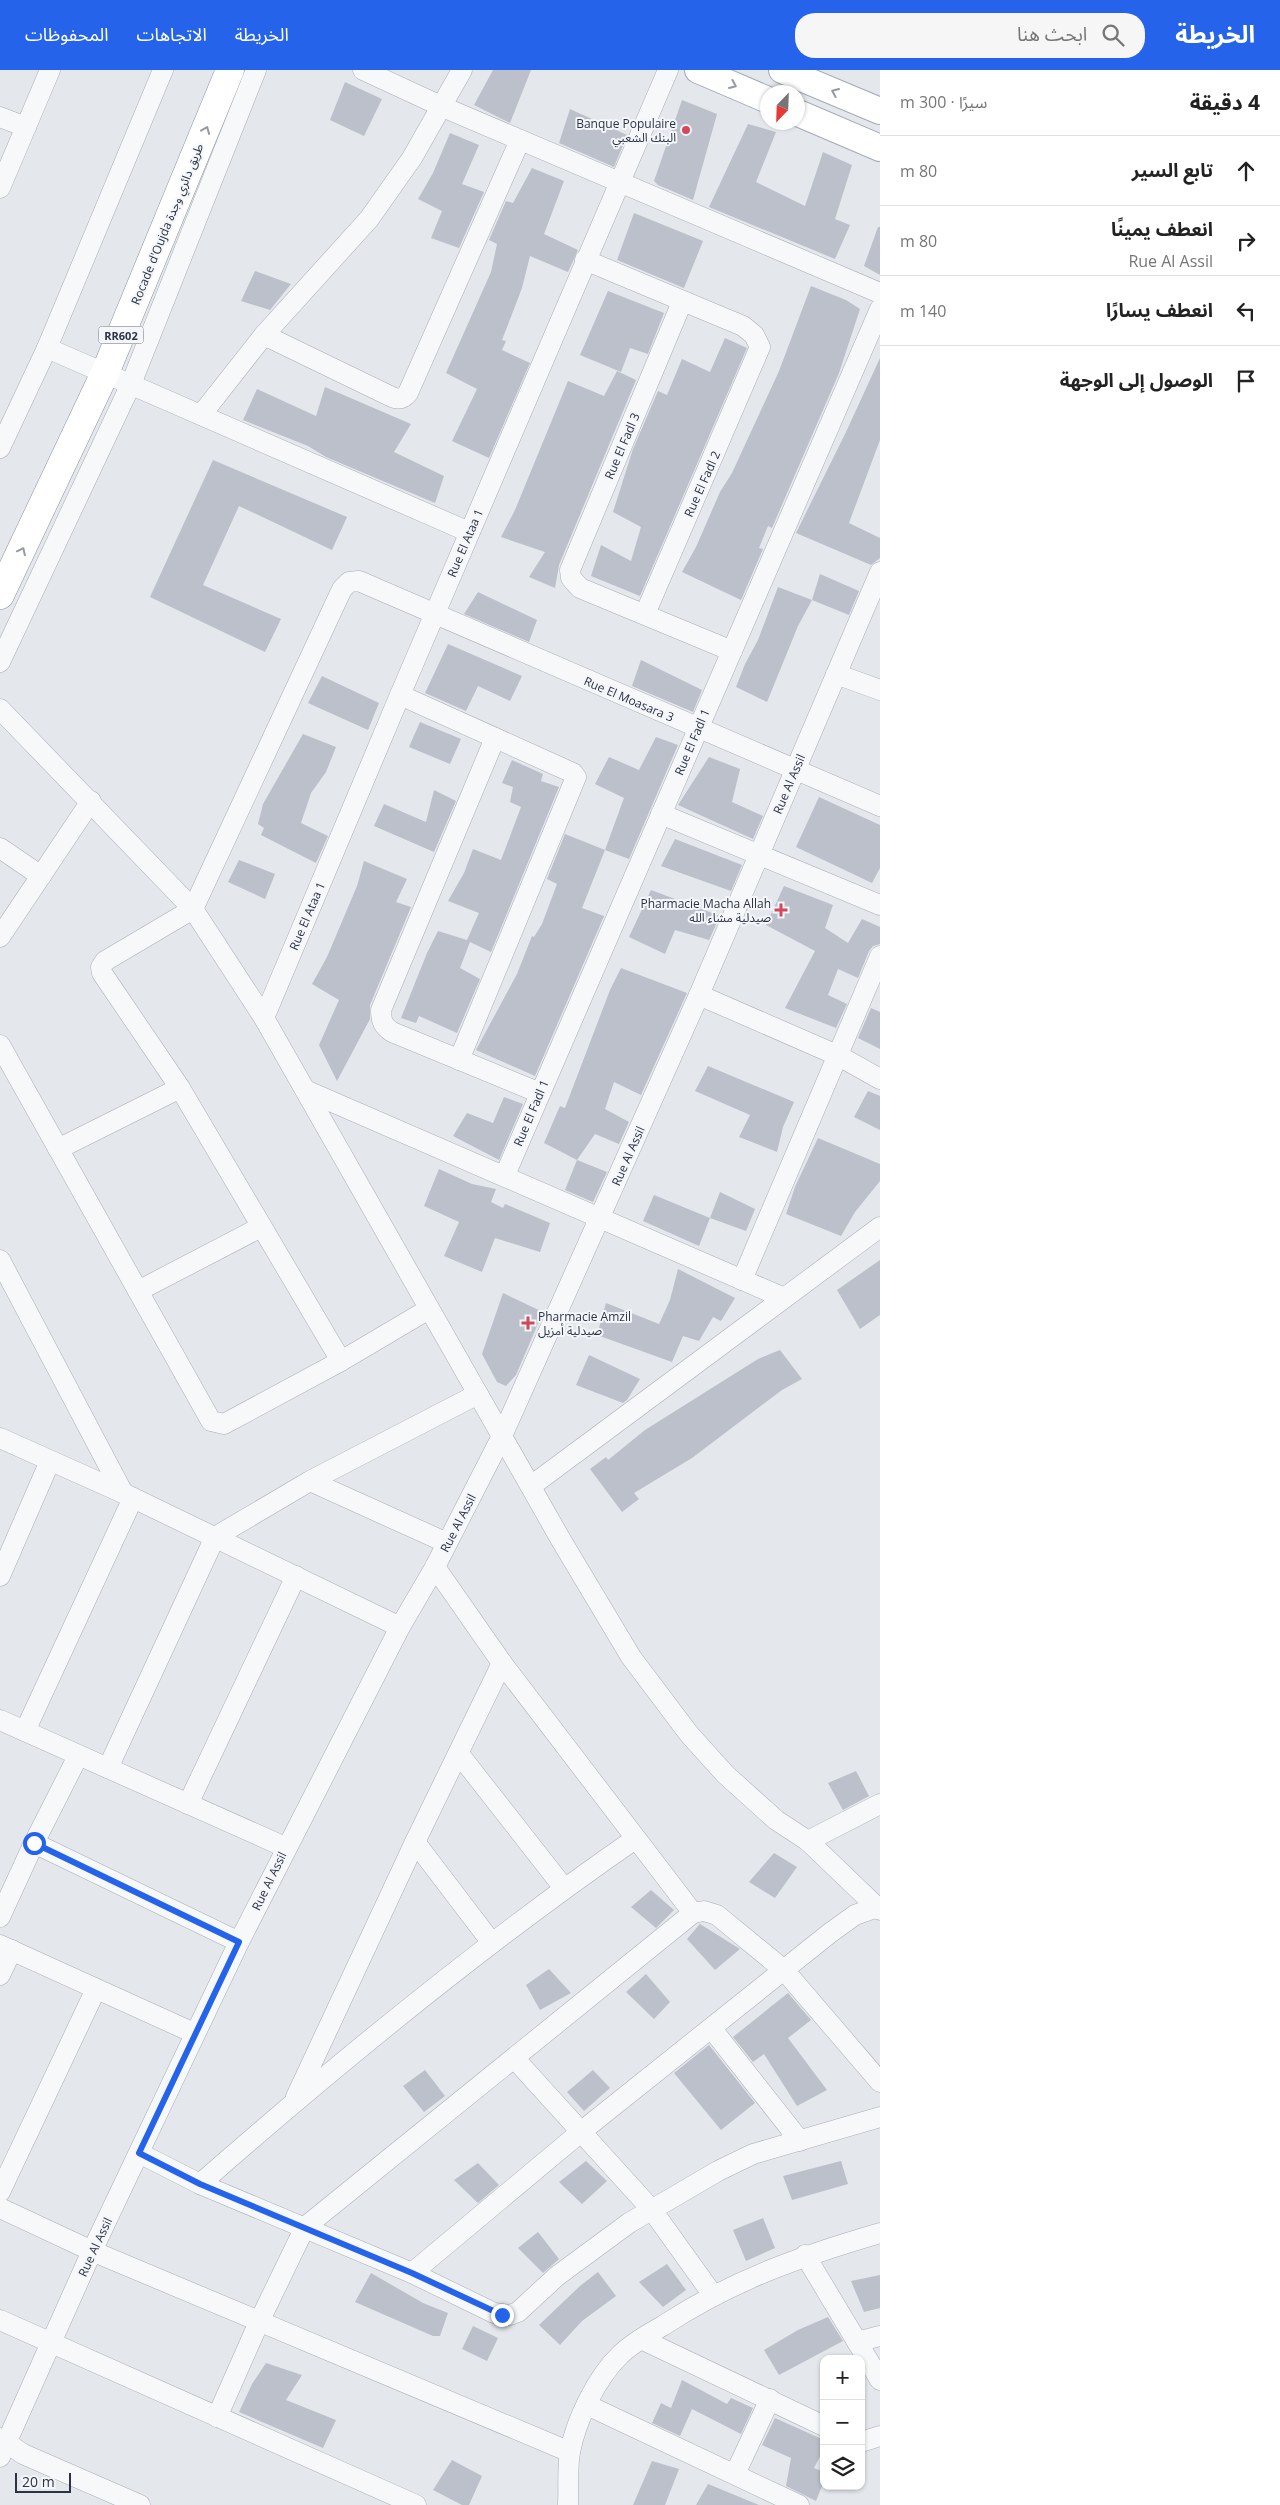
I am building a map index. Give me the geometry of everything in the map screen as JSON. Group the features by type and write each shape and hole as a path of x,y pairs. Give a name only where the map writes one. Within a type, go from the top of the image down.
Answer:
{"highway":[{"name":"Rocade d'Oujda طريق دائري وجدة","path":"0,553 96,370 210,70"},
{"name":"Rocade d'Oujda طريق دائري وجدة","path":"0,595 96,370 230,70"}],"main road":[{"path":"698,70 760,97"},
{"path":"782,70 880,111"},
{"path":"805,116 880,148"}],"street":[{"path":"0,188 50,70"},
{"path":"0,448 47,348 163,70"},
{"path":"0,662 131,384 256,70"},
{"path":"363,70 443,107 880,293"},
{"path":"201,415 264,335 369,219 412,158 443,107 462,70"},
{"name":"Rue El Ataa 1","path":"264,1018 434,614 668,70"},
{"path":"0,117 26,127"},
{"path":"264,335 392,397 397,399 404,398 408,393 520,140"},
{"path":"585,260 682,302"},
{"name":"Rue El Fadl 2","path":"645,614 758,354 758,341 743,326 682,302"},
{"name":"Rue El Fadl 3","path":"645,614 580,588 571,578 570,570 682,302"},
{"name":"Rue El Fadl 1","path":"505,1175 880,309"},
{"path":"47,348 469,532"},
{"name":"Rue Al Assil","path":"2,2446 194,2034 286,1847 400,1627 435,1567 502,1436 699,995 880,572"},
{"name":"Rue El Moasara 3","path":"193,908 342,589 349,582 359,581 880,806"},
{"path":"645,614 732,651"},
{"path":"836,674 880,690"},
{"path":"400,695 573,773 575,782 459,1060"},
{"path":"0,709 193,908 264,1018 602,1611 631,1657 689,1734 755,1804 808,1841 879,1908 850,1918 582,2131 412,2273"},
{"path":"495,738 381,1010 381,1019 385,1027 392,1032 540,1093"},
{"path":"0,937 91,801"},
{"path":"661,814 880,905"},
{"path":"0,848 41,876"},
{"path":"193,908 105,961 101,967 102,973 180,1088 341,1361"},
{"path":"742,1280 880,956"},
{"path":"699,995 839,1056 880,1079"},
{"path":"0,1045 206,1416 216,1423 224,1424 341,1361 429,1309"},
{"path":"58,1149 180,1088"},
{"path":"305,1090 505,1175 784,1298"},
{"path":"138,1291 261,1227"},
{"path":"531,1486 880,1227"},
{"path":"0,1260 128,1495"},
{"path":"108,1768 215,1537 310,1480 478,1394"},
{"path":"0,1438 128,1495 400,1627"},
{"path":"0,1576 50,1461"},
{"path":"310,1480 447,1543"},
{"path":"25,1731 128,1495"},
{"path":"435,1567 502,1663 693,1913"},
{"path":"188,1804 296,1576"},
{"path":"295,2100 415,1842 502,1663"},
{"path":"0,1720 286,1847"},
{"path":"459,1754 564,1888"},
{"path":"0,1918 34,1843 78,1756"},
{"path":"808,1841 880,1804"},
{"path":"200,2184 295,2100 492,1943 564,1888 635,1839"},
{"path":"415,1842 492,1943"},
{"path":"34,1843 239,1942"},
{"path":"218,2417 259,2322 305,2227 515,2059 693,1913 704,1910 717,1916 784,1970 880,2082"},
{"path":"0,1975 6,1948 194,2034"},
{"path":"0,2192 96,1989"},
{"path":"712,2029 800,2141"},
{"path":"515,2059 652,2210 713,2295"},
{"path":"139,2153 200,2184 412,2273 494,2312 510,2315 518,2312 575,2262 652,2210 701,2180 753,2154 880,2117"},
{"path":"0,2208 92,2251 570,2452"},
{"path":"571,2504 570,2452 587,2405 614,2361 641,2339 713,2295 766,2270 805,2255 880,2233"},
{"path":"805,2255 880,2380"},
{"path":"0,2320 50,2344 416,2505"},
{"path":"857,2342 880,2336"},
{"path":"641,2339 820,2424"},
{"path":"735,2474 770,2399"},
{"path":"587,2405 798,2505"},
{"path":"865,2441 880,2436"},
{"path":"2,2446 23,2454 104,2498 140,2505"}],"building":[{"path":"493,70 531,70 510,123 474,105"},
{"path":"345,82 382,99 364,136 330,120"},
{"path":"682,100 717,114 693,200 658,185 654,181"},
{"path":"570,109 627,135 614,167 559,143"},
{"path":"748,124 760,127 760,130 776,132 756,182 805,206 823,152 852,165 835,219 850,225 835,259 709,207"},
{"path":"450,133 479,145 462,184 484,192 459,248 431,238 442,211 418,199 433,173"},
{"path":"532,168 564,181 544,234 578,250 568,272 530,256 522,288 502,340 506,341 502,350 530,363 489,458 452,441 477,389 446,373 491,272 497,244 489,240 506,201 513,203"},
{"path":"634,213 703,241 684,288 617,260"},
{"path":"878,227 880,227 880,275 864,266"},
{"path":"255,271 291,284 270,310 241,301"},
{"path":"811,286 846,300 860,309 839,373 772,528 768,526 759,548 763,549 741,600 682,572 696,547 720,492 732,473 779,371"},
{"path":"608,291 664,313 648,354 630,348 621,372 580,355"},
{"path":"725,338 747,348 640,596 591,576 601,545 631,561 641,527 613,512 633,449 658,391 667,395 682,359 710,372"},
{"path":"880,358 880,440 849,523 880,538 880,558 871,565 796,533"},
{"path":"617,371 636,380 559,565 555,588 529,577 545,552 501,537 515,510 568,381 604,396"},
{"path":"325,387 411,424 394,452 444,476 435,503 326,457 308,446 243,420 257,389 316,416"},
{"path":"213,460 347,517 332,550 239,506 203,585 281,619 265,652 150,597"},
{"path":"820,574 859,591 849,615 812,600"},
{"path":"778,587 812,600 798,626 767,702 736,687 745,664 758,640"},
{"path":"478,592 537,620 529,642 464,614"},
{"path":"448,644 522,676 510,701 478,686 466,711 425,693"},
{"path":"641,660 702,690 693,712 632,686"},
{"path":"322,676 379,703 368,730 308,703"},
{"path":"420,722 461,739 450,764 409,747"},
{"path":"303,734 336,747 326,772 311,793 301,823 328,836 316,863 261,835 264,828 258,824 263,804"},
{"path":"656,737 678,745 629,859 605,850 624,798 595,784 609,757 639,770"},
{"path":"709,757 740,769 732,802 763,816 753,839 678,805"},
{"path":"512,760 543,774 541,781 559,787 491,952 470,942 460,968 480,979 457,1033 419,1016 416,1023 401,1018 427,953 438,931 467,940 479,913 448,901 464,873 473,849 501,860 521,807 510,802 513,787 502,783"},
{"path":"434,790 456,801 434,852 374,826 384,804 426,822"},
{"path":"819,797 880,825 880,868 872,883 796,847"},
{"path":"565,834 605,850 582,908 604,916 535,1076 476,1050 517,974 532,936 534,937 542,924 557,884 547,879"},
{"path":"675,839 742,865 731,891 661,866"},
{"path":"239,860 275,874 265,899 228,882"},
{"path":"364,861 407,879 396,902 411,907 370,1005 370,1019 337,1081 319,1045 339,1000 312,984 327,957 357,886"},
{"path":"784,886 833,905 825,928 848,943 862,919 880,927 880,944 873,946 869,951 858,978 838,969 828,995 847,1004 836,1028 785,1008 815,951 766,925"},
{"path":"651,890 720,916 709,940 675,930 665,954 629,937"},
{"path":"621,968 687,993 641,1095 614,1082 605,1109 629,1122 619,1144 595,1134 577,1160 544,1143 560,1106 565,1108 610,990"},
{"path":"871,1008 880,1012 880,1049 858,1038"},
{"path":"708,1066 794,1102 783,1127 777,1152 739,1137 750,1115 695,1091"},
{"path":"868,1091 880,1096 880,1130 854,1117"},
{"path":"504,1097 523,1104 499,1160 453,1136 467,1113 493,1123"},
{"path":"818,1138 880,1164 880,1181 855,1212 841,1236 786,1214 795,1187"},
{"path":"577,1160 607,1172 593,1202 565,1190"},
{"path":"439,1169 472,1184 496,1189 491,1202 503,1208 505,1204 550,1223 540,1252 495,1238 482,1272 444,1256 459,1222 424,1206"},
{"path":"720,1192 755,1209 746,1231 710,1218"},
{"path":"654,1195 710,1218 699,1246 643,1221"},
{"path":"880,1260 880,1315 860,1329 837,1290"},
{"path":"678,1269 735,1298 721,1321 713,1317 699,1341 683,1336 672,1362 597,1335 606,1303 659,1324 670,1300"},
{"path":"503,1293 543,1312 516,1375 506,1386 497,1382 482,1354"},
{"path":"780,1350 802,1379 782,1390 692,1458 634,1493 639,1499 622,1512 590,1469 606,1457 608,1460 645,1430 758,1359"},
{"path":"589,1355 640,1379 627,1400 623,1403 576,1385"},
{"path":"856,1771 869,1796 843,1810 828,1783"},
{"path":"774,1853 797,1867 775,1898 749,1882"},
{"path":"651,1890 674,1910 656,1928 631,1907"},
{"path":"700,1924 740,1949 715,1970 687,1939"},
{"path":"549,1969 571,1993 540,2010 526,1985"},
{"path":"646,1974 670,2002 654,2019 626,1992"},
{"path":"788,1993 811,2020 788,2038 827,2090 797,2106 764,2054 753,2062 733,2037"},
{"path":"709,2045 755,2103 721,2130 674,2073"},
{"path":"425,2070 445,2096 424,2112 403,2086"},
{"path":"593,2070 610,2088 584,2111 567,2092"},
{"path":"586,2161 607,2181 582,2204 559,2182"},
{"path":"841,2161 848,2184 792,2200 783,2176"},
{"path":"478,2163 499,2185 478,2203 454,2180"},
{"path":"763,2218 775,2248 746,2261 733,2230"},
{"path":"538,2232 559,2259 543,2273 518,2248"},
{"path":"667,2264 686,2290 663,2307 639,2282"},
{"path":"598,2272 616,2296 582,2321 560,2345 539,2325 580,2286"},
{"path":"371,2273 423,2303 448,2313 440,2336 433,2336 355,2302"},
{"path":"880,2275 880,2308 864,2312 851,2281"},
{"path":"828,2317 843,2341 779,2375 764,2350 798,2330"},
{"path":"473,2326 498,2338 487,2361 462,2349"},
{"path":"266,2363 302,2375 286,2400 336,2420 323,2448 239,2412 252,2384"},
{"path":"682,2380 727,2404 731,2398 753,2408 741,2434 692,2409 680,2436 652,2423 661,2403 671,2408"},
{"path":"775,2418 820,2438 820,2457 814,2468 820,2470 820,2490 816,2501 786,2486 791,2458 762,2445"},
{"path":"452,2460 482,2476 469,2505 462,2505 433,2490"},
{"path":"652,2461 679,2469 665,2505 633,2505"},
{"path":"708,2484 759,2505 696,2505"}],"place":[{"name":"Banque Populaire البنك الشعبي","path":"686,130"},
{"name":"Pharmacie Macha Allah صيدلية مشاء الله","path":"781,910"},
{"name":"Pharmacie Amzil صيدلية أمزيل","path":"528,1323"}],"route":[{"path":"34,1843 239,1942 139,2153 200,2184 412,2273 502,2315"}]}
